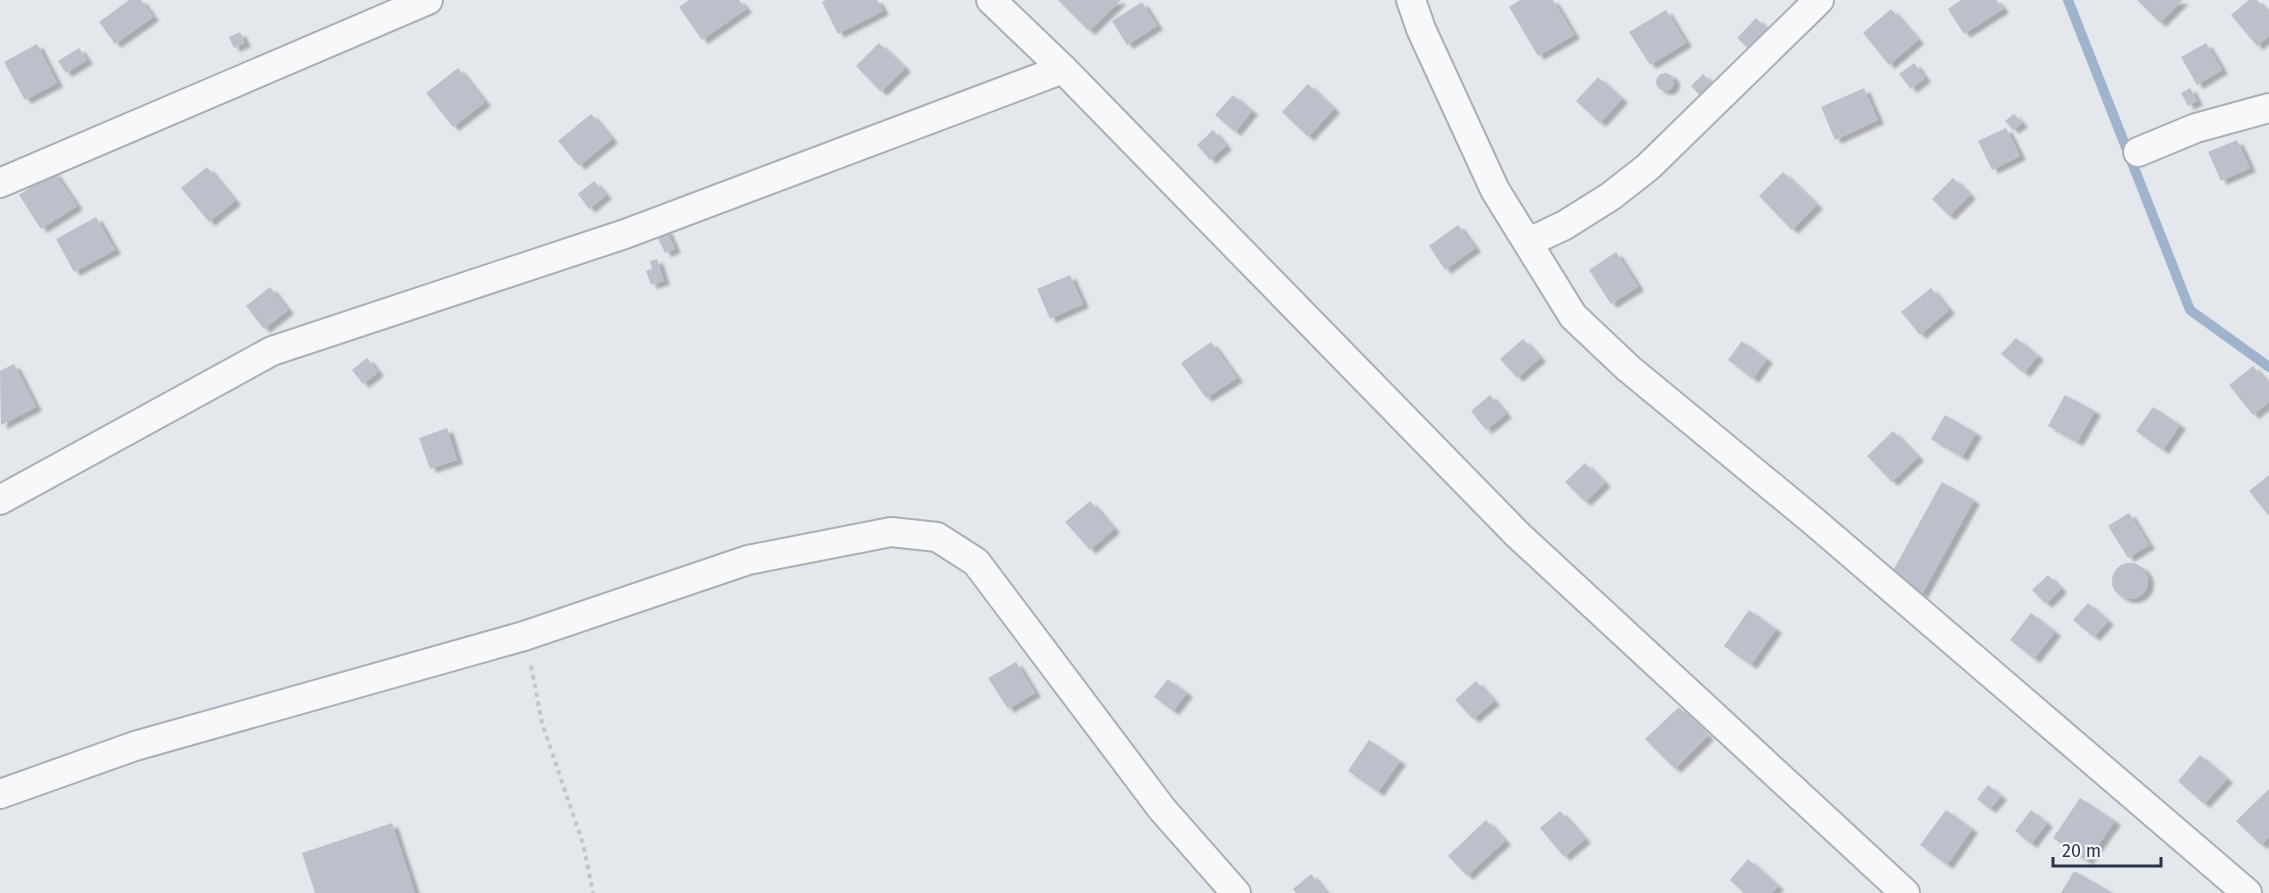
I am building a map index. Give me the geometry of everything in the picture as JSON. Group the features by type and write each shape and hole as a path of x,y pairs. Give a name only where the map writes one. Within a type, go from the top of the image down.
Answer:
{"street":[{"path":"0,183 428,0"},
{"path":"991,0 1063,69 1518,535 1905,893"},
{"path":"1411,0 1421,29 1495,190 1573,316 1628,368 1820,526 2247,893"},
{"path":"1529,242 1565,225 1611,196 1648,167 1819,0"},
{"path":"0,500 272,351 625,234 1063,69"},
{"path":"2138,152 2196,128 2269,108"},
{"path":"0,794 135,746 524,636 748,560 891,532 937,537 975,562 1162,809 1236,893"}],"path":[{"path":"524,636 542,723 583,844 593,893"}],"building":[{"path":"129,0 141,0 153,17 115,44 99,22"},
{"path":"689,0 739,0 746,9 702,40 679,7"},
{"path":"825,0 877,0 883,11 838,34 822,2"},
{"path":"1058,0 1121,0 1089,31"},
{"path":"1520,0 1553,0 1574,35 1538,56 1509,7"},
{"path":"1961,0 1996,0 2003,9 1964,34 1948,9"},
{"path":"2137,0 2183,0 2160,23"},
{"path":"2249,0 2257,0 2269,14 2269,36 2257,46 2231,15"},
{"path":"1142,2 1157,26 1127,45 1112,21"},
{"path":"1891,9 1918,40 1889,65 1863,33"},
{"path":"1666,10 1686,43 1650,65 1629,32"},
{"path":"1756,18 1772,34 1753,53 1737,38"},
{"path":"240,32 245,43 234,48 229,37"},
{"path":"879,43 905,68 881,92 856,66"},
{"path":"2206,43 2222,70 2197,85 2181,57"},
{"path":"37,44 57,83 25,100 4,62"},
{"path":"79,48 87,60 66,73 58,61"},
{"path":"1914,63 1925,78 1911,89 1899,74"},
{"path":"458,68 485,102 453,127 426,93"},
{"path":"1665,73 1671,76 1674,82 1671,88 1665,91 1659,88 1656,82 1659,76"},
{"path":"1703,74 1721,93 1709,105 1691,86"},
{"path":"1598,77 1622,99 1600,123 1576,101"},
{"path":"1308,84 1334,109 1308,137 1282,112"},
{"path":"1864,88 1878,120 1835,140 1821,107"},
{"path":"2190,88 2197,101 2188,106 2181,93"},
{"path":"1233,95 1252,111 1235,132 1215,115"},
{"path":"591,114 612,139 579,166 558,141"},
{"path":"2014,114 2022,123 2013,130 2005,121"},
{"path":"2006,128 2020,156 1992,170 1978,141"},
{"path":"1213,130 1226,146 1210,160 1197,145"},
{"path":"2237,140 2250,168 2221,181 2208,152"},
{"path":"207,167 235,201 209,222 181,188"},
{"path":"54,172 77,206 41,229 19,195"},
{"path":"1783,172 1817,205 1792,230 1759,196"},
{"path":"1953,178 1970,195 1949,216 1932,199"},
{"path":"594,181 606,195 589,209 578,194"},
{"path":"96,217 115,250 74,272 56,239"},
{"path":"1458,225 1475,248 1445,270 1429,246"},
{"path":"666,229 675,249 665,253 656,234"},
{"path":"1616,252 1638,287 1611,304 1589,270"},
{"path":"657,259 664,281 651,285 646,271 652,269 650,261"},
{"path":"1070,275 1083,304 1050,319 1037,289"},
{"path":"270,287 288,310 264,329 246,306"},
{"path":"1931,288 1949,310 1920,335 1901,312"},
{"path":"2016,338 2038,356 2024,373 2001,354"},
{"path":"1523,339 1540,358 1517,378 1500,359"},
{"path":"1742,341 1767,359 1753,379 1728,360"},
{"path":"1211,342 1237,378 1206,398 1181,363"},
{"path":"367,358 378,372 363,384 352,370"},
{"path":"14,364 36,407 1,425 0,371"},
{"path":"2253,366 2269,385 2269,402 2253,415 2229,385"},
{"path":"1490,395 1506,414 1486,430 1471,411"},
{"path":"2065,395 2095,411 2077,442 2048,426"},
{"path":"2153,407 2180,425 2163,450 2136,431"},
{"path":"1945,415 1976,433 1962,457 1931,439"},
{"path":"447,428 457,460 430,469 419,438"},
{"path":"1893,431 1918,457 1892,482 1867,456"},
{"path":"1585,463 1605,483 1585,502 1565,482"},
{"path":"2269,475 2269,516 2249,491"},
{"path":"1942,482 1974,500 1922,594 1890,576"},
{"path":"1090,501 1114,529 1090,550 1065,522"},
{"path":"2129,513 2149,545 2128,558 2108,526"},
{"path":"2130,563 2143,568 2148,581 2143,594 2130,599 2117,594 2112,581 2117,568"},
{"path":"2048,575 2061,589 2046,604 2032,590"},
{"path":"2088,603 2108,621 2094,637 2073,620"},
{"path":"1749,610 1776,629 1751,665 1724,646"},
{"path":"2031,613 2055,632 2034,659 2010,640"},
{"path":"1016,662 1035,693 1008,709 988,678"},
{"path":"1168,679 1187,693 1173,711 1154,697"},
{"path":"1476,681 1494,701 1473,719 1455,700"},
{"path":"1679,707 1708,736 1675,769 1645,739"},
{"path":"1369,740 1400,761 1378,792 1348,771"},
{"path":"2200,755 2227,779 2204,804 2178,781"},
{"path":"1988,785 2001,796 1990,809 1977,799"},
{"path":"2269,789 2269,837 2261,845 2236,821"},
{"path":"2080,798 2115,821 2087,861 2053,838"},
{"path":"1946,810 1972,829 1947,865 1920,845"},
{"path":"2031,810 2047,823 2031,844 2015,831"},
{"path":"1560,811 1585,839 1564,857 1540,828"},
{"path":"1486,820 1505,841 1467,876 1448,856"},
{"path":"392,823 415,893 315,893 302,853"},
{"path":"1748,859 1778,886 1772,893 1744,893 1730,880"},
{"path":"2074,871 2113,893 2061,893"},
{"path":"1311,874 1326,893 1296,893 1293,889"}],"waterway":[{"path":"2068,0 2190,310 2269,367"}]}
